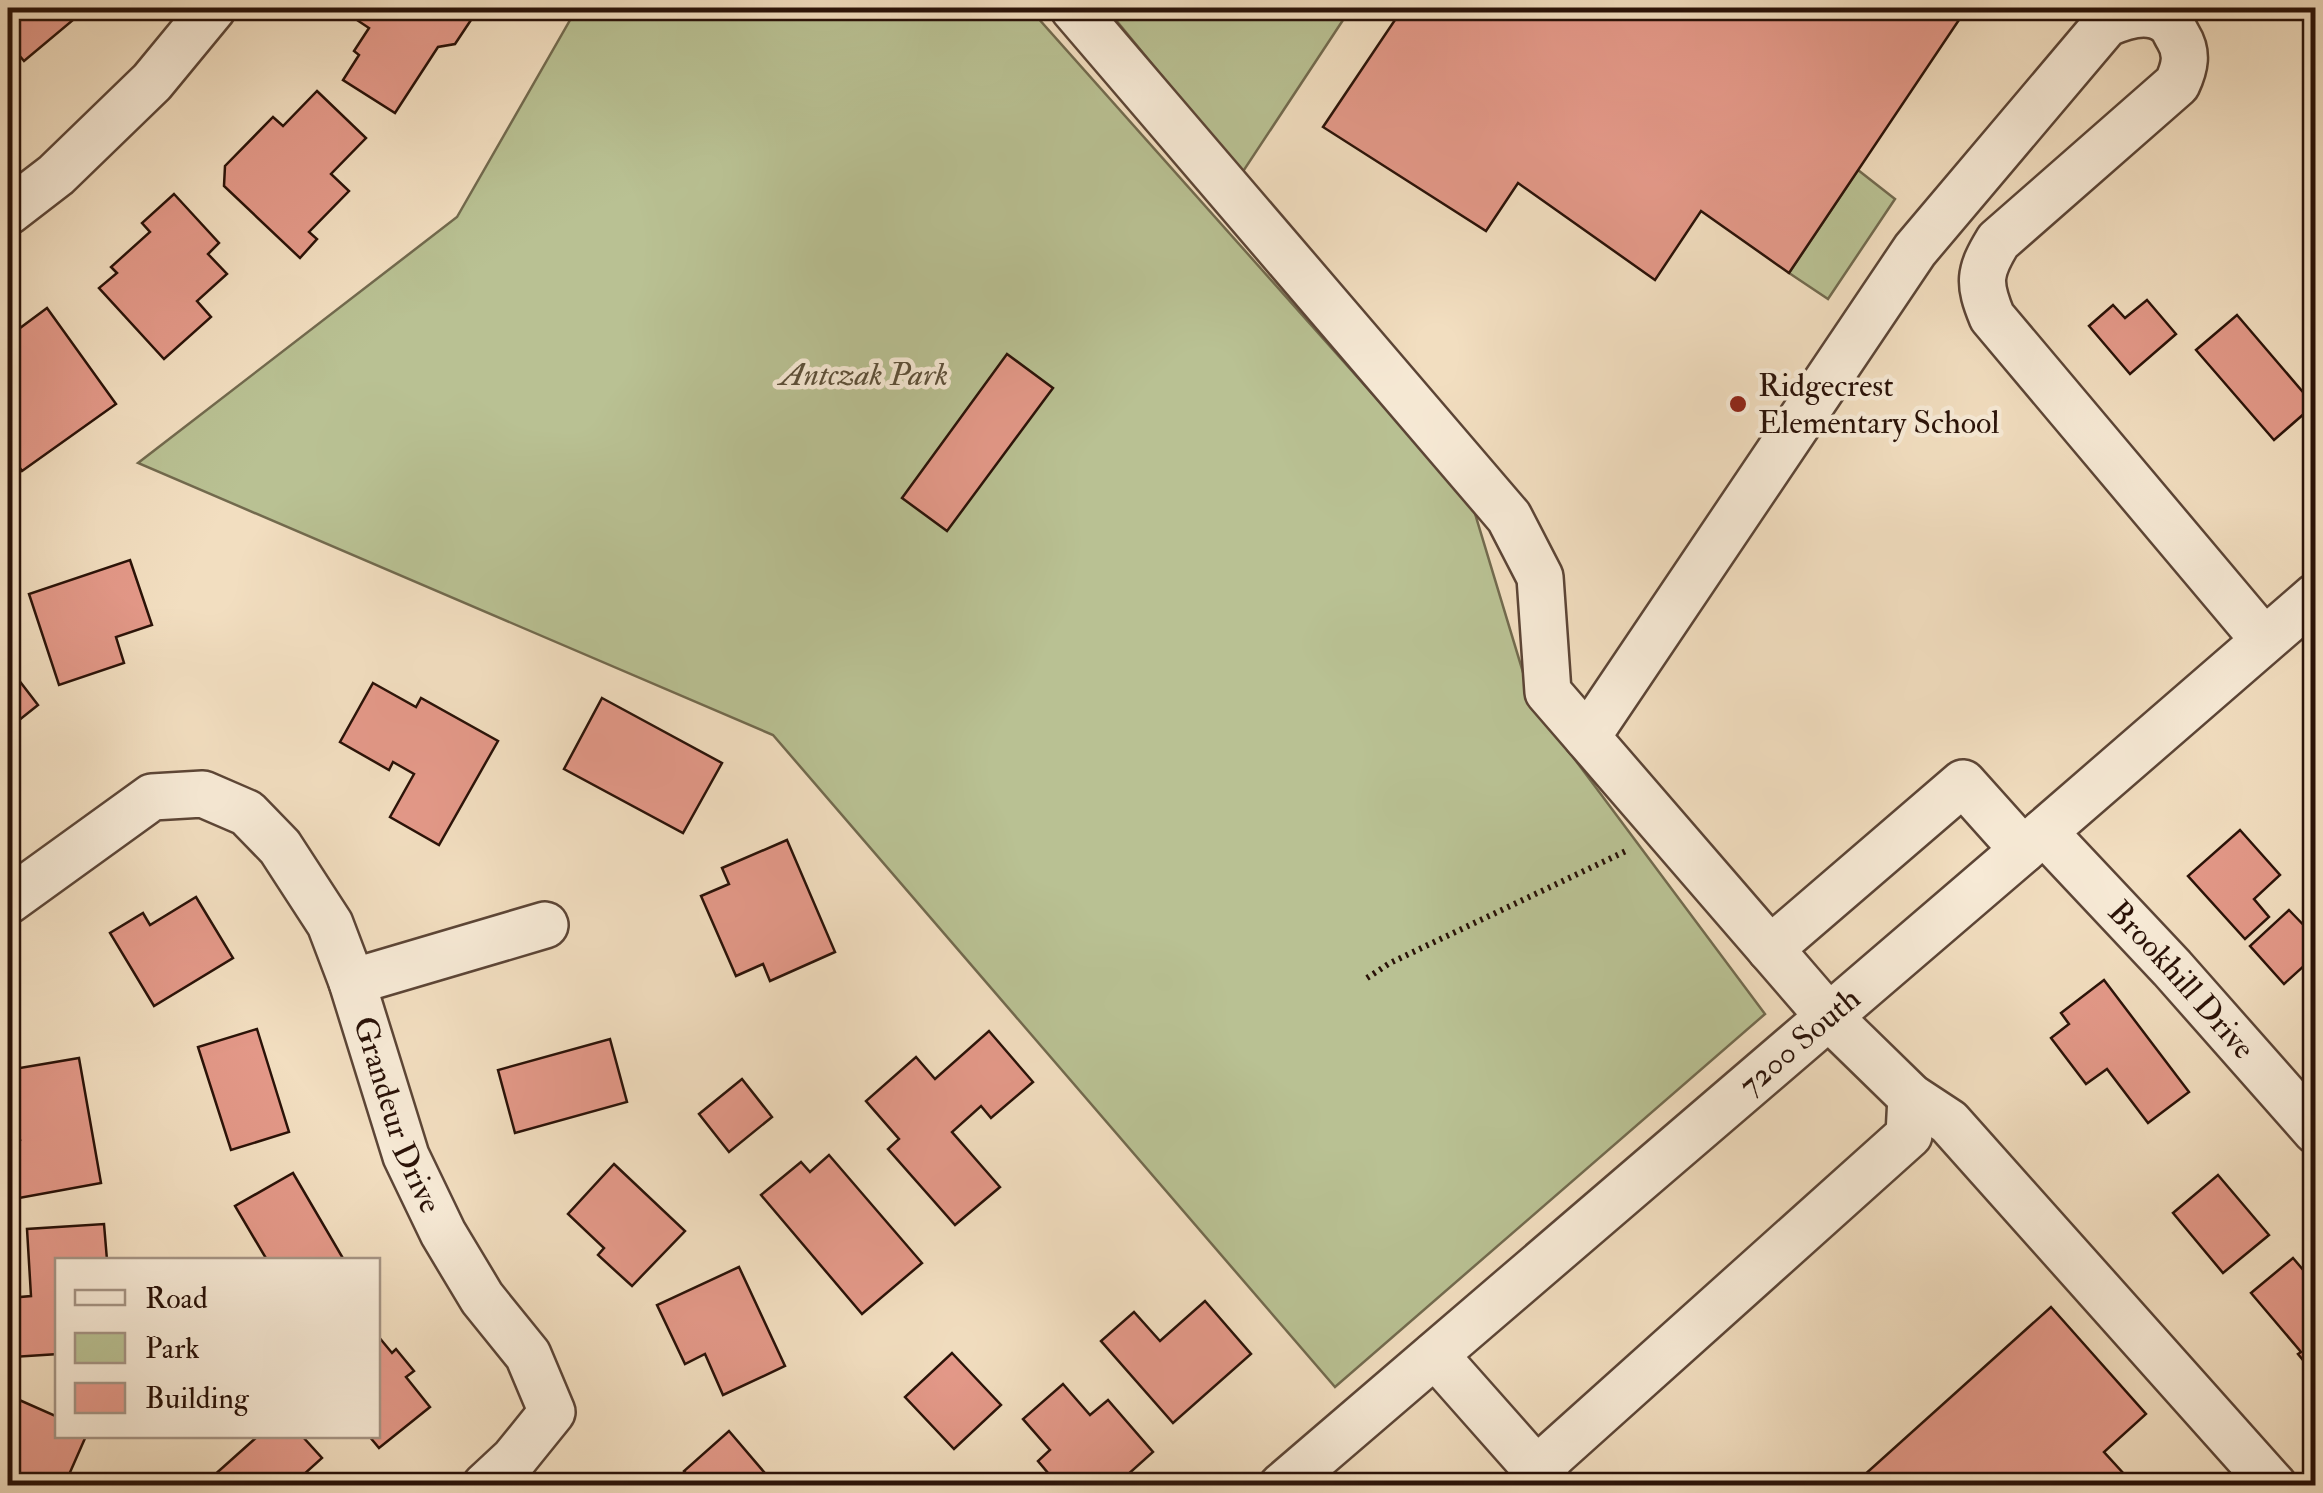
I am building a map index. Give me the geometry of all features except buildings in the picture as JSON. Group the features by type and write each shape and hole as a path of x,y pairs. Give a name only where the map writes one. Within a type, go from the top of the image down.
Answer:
{"street":[{"path":"8,212 56,174 152,82 213,8"},
{"path":"1073,8 1508,518 1540,577 1548,692 1830,1017 1911,1097 1949,1122 2274,1486"},
{"path":"1588,737 1915,250 2106,24 2149,11 2169,22 2182,45 2185,66 2177,84 1998,241 1983,265 1981,291 1992,318 2264,640"},
{"name":"7200 South","path":"1282,1486 2316,596"},
{"name":"Brookhill Drive","path":"1770,949 1963,783 2034,841 2172,968 2316,1132"},
{"name":"Grandeur Drive","path":"8,901 152,797 203,794 246,813 280,847 330,924 406,1156 443,1233 482,1298 528,1354 552,1412 514,1459 485,1486"},
{"path":"352,982 546,924"},
{"path":"1436,1355 1544,1477 1909,1135 1911,1097"}],"path":[{"path":"1366,978 1668,831"}],"green space":[{"name":"Antczak Park","path":"577,8 1029,8 1473,507 1532,702 1765,1014 1335,1387 773,735 138,463 457,217"},
{"path":"1106,8 1351,8 1242,173"},
{"path":"1858,170 1895,199 1828,299 1789,273"}],"place":[{"name":"Ridgecrest Elementary School","path":"1738,404"}]}
